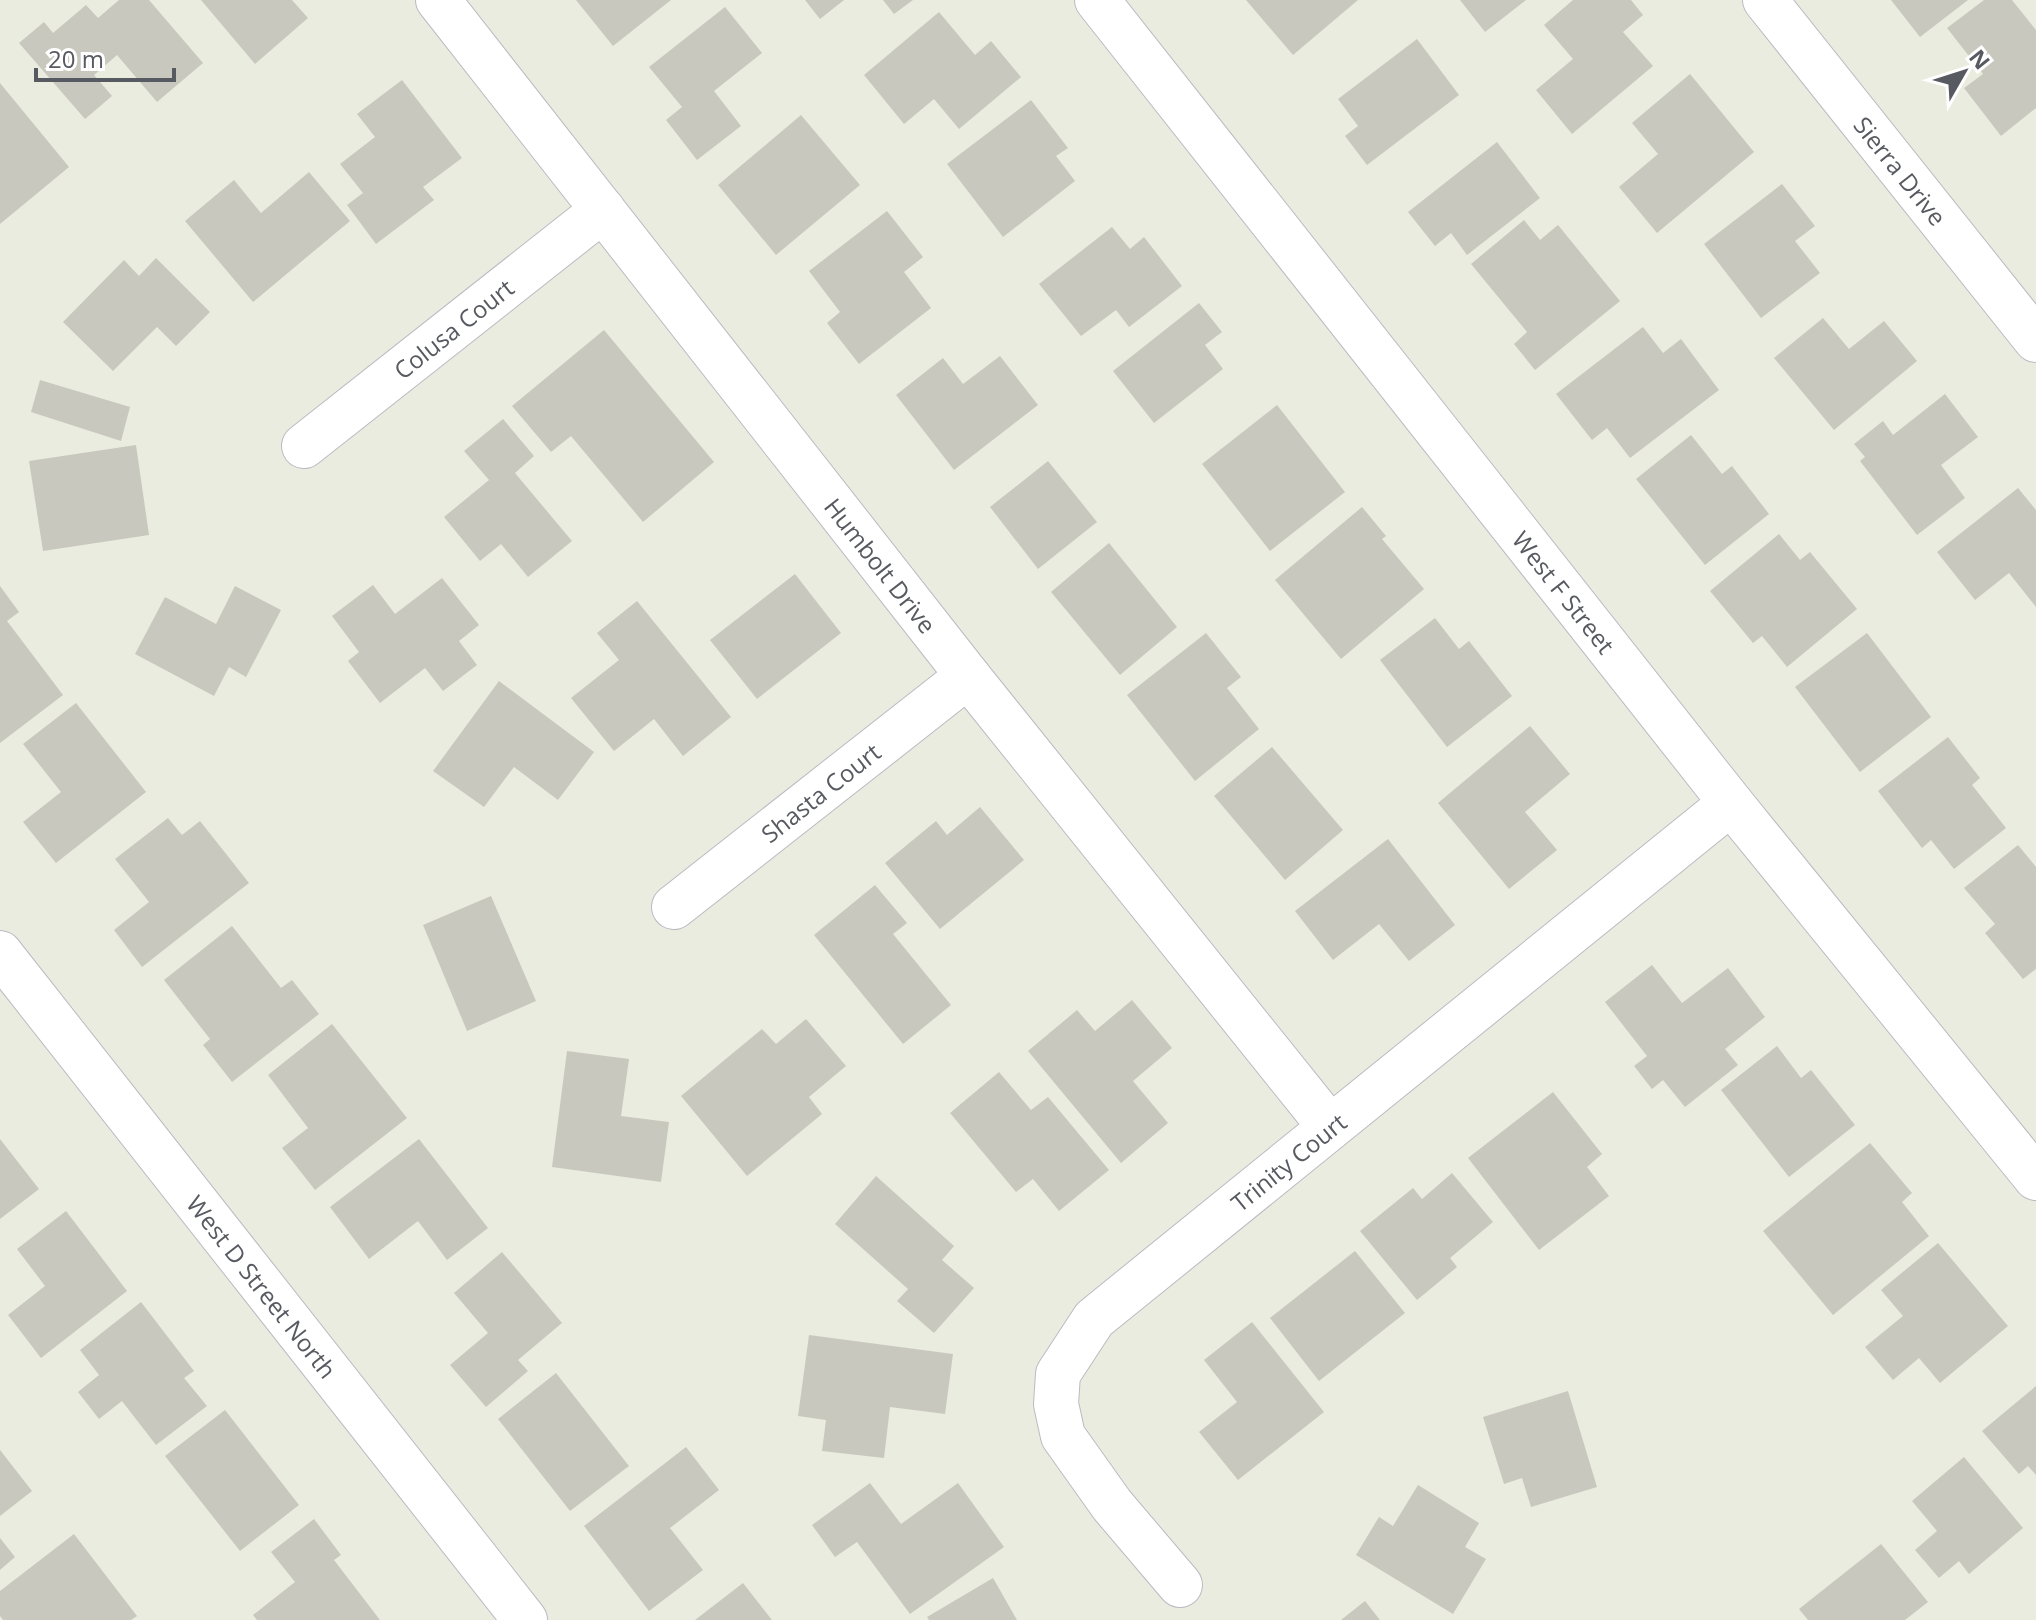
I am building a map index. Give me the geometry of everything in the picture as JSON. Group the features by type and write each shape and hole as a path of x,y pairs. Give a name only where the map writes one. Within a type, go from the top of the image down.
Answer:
{"street":[{"name":"Humbolt Drive","path":"438,0 968,676 1330,1127"},
{"name":"West F Street","path":"1097,0 1731,803 2036,1178"},
{"name":"Sierra Drive","path":"1765,0 2036,340"},
{"name":"Colusa Court","path":"304,446 603,210"},
{"name":"Shasta Court","path":"674,907 968,676"},
{"name":"Trinity Court","path":"1180,1585 1112,1505 1063,1436 1056,1404 1058,1374 1094,1319 1731,803"},
{"name":"West D Street North","path":"0,953 525,1620"}],"building":[{"path":"119,0 149,0 203,63 157,102 117,55 94,75 112,96 85,119 19,43 44,22 53,33 86,5 98,18"},
{"path":"201,0 292,0 308,18 255,64"},
{"path":"576,0 671,0 613,46"},
{"path":"805,0 844,0 820,19"},
{"path":"883,0 913,0 894,14"},
{"path":"1246,0 1358,0 1293,55"},
{"path":"1460,0 1526,0 1485,32"},
{"path":"1573,0 1631,0 1643,15 1623,32 1653,66 1572,134 1536,90 1573,59 1544,25"},
{"path":"1891,0 1968,0 1920,37"},
{"path":"1984,0 2012,0 2036,30 2036,108 2001,136 1964,88 1983,74 1947,28"},
{"path":"725,7 762,53 714,91 741,126 697,160 666,120 682,107 649,67"},
{"path":"939,12 975,55 991,41 1021,77 959,129 934,99 904,124 864,75"},
{"path":"1417,39 1459,95 1367,165 1345,136 1358,126 1338,99"},
{"path":"1690,74 1754,152 1657,233 1619,187 1658,154 1632,123"},
{"path":"402,80 462,158 423,187 434,200 376,244 347,205 363,193 340,164 375,137 357,114"},
{"path":"0,83 69,167 0,224"},
{"path":"1031,100 1068,148 1056,156 1075,181 1003,237 947,164"},
{"path":"801,115 860,185 776,255 718,185"},
{"path":"1497,142 1540,198 1467,255 1451,233 1435,246 1408,212"},
{"path":"309,172 350,221 253,302 185,221 234,180 261,213"},
{"path":"1782,184 1815,226 1795,241 1820,273 1761,318 1704,244"},
{"path":"887,211 923,257 904,272 931,308 859,364 827,323 840,312 809,271"},
{"path":"1524,220 1540,240 1558,225 1620,301 1535,370 1514,344 1527,332 1471,264"},
{"path":"1112,227 1130,249 1144,237 1182,286 1129,327 1116,310 1081,336 1039,284"},
{"path":"156,258 210,312 176,346 157,327 113,371 63,322 124,260 139,276"},
{"path":"1199,303 1222,332 1205,345 1223,369 1154,423 1113,371"},
{"path":"1823,318 1849,349 1884,321 1917,361 1834,430 1774,358"},
{"path":"1643,327 1663,353 1681,339 1719,390 1630,458 1607,428 1592,440 1556,394"},
{"path":"604,330 714,462 643,522 571,436 551,452 512,406"},
{"path":"1000,356 1038,405 954,470 896,395 943,358 963,384"},
{"path":"40,380 130,407 121,441 31,412"},
{"path":"1945,394 1978,437 1941,465 1965,498 1917,535 1860,461 1865,457 1854,444 1883,421 1893,435"},
{"path":"1277,405 1345,492 1270,551 1202,464"},
{"path":"503,419 534,456 515,473 572,541 528,577 501,544 480,561 444,517 489,480 464,451"},
{"path":"1691,435 1722,474 1732,466 1769,514 1705,565 1636,479"},
{"path":"136,445 149,535 43,551 29,461"},
{"path":"1048,461 1097,522 1038,569 990,507"},
{"path":"2018,488 2036,510 2036,607 2009,573 1975,600 1937,552"},
{"path":"1362,507 1386,536 1382,539 1424,589 1341,659 1275,580"},
{"path":"1779,534 1800,560 1810,552 1857,609 1787,667 1762,636 1753,643 1710,591"},
{"path":"1109,543 1177,627 1120,675 1051,592"},
{"path":"795,574 841,633 757,699 710,640"},
{"path":"442,578 479,625 459,641 477,665 443,691 425,668 380,703 348,661 359,652 332,616 373,585 395,614"},
{"path":"0,586 19,612 7,621 63,695 0,743"},
{"path":"235,586 281,610 246,677 229,667 214,696 135,654 165,597 216,624"},
{"path":"637,601 731,717 683,756 654,719 614,751 571,698 619,660 597,633"},
{"path":"1435,618 1459,649 1469,641 1512,696 1447,747 1380,660"},
{"path":"1206,633 1241,677 1227,688 1259,729 1195,781 1127,695"},
{"path":"1867,633 1931,717 1860,772 1795,687"},
{"path":"499,681 594,752 558,800 514,767 484,807 433,771"},
{"path":"76,703 146,792 56,863 23,822 61,792 23,744"},
{"path":"1530,726 1570,774 1525,812 1557,850 1509,889 1438,803"},
{"path":"1948,737 1980,778 1972,785 2006,828 1954,869 1931,840 1922,848 1878,791"},
{"path":"1272,747 1343,830 1285,880 1214,796"},
{"path":"980,807 1024,860 940,929 885,863 936,821 947,835"},
{"path":"168,818 182,835 200,821 249,883 142,967 114,930 149,902 115,859"},
{"path":"1388,839 1455,925 1409,961 1379,924 1333,960 1295,911"},
{"path":"2018,845 2036,867 2036,969 2023,979 1985,933 1995,924 1964,888"},
{"path":"875,885 907,923 893,934 951,1005 903,1044 814,935"},
{"path":"491,896 536,1001 467,1031 423,925"},
{"path":"232,926 281,988 292,980 319,1014 232,1082 203,1045 210,1039 164,980"},
{"path":"1652,965 1682,1003 1728,968 1765,1017 1725,1049 1738,1065 1685,1107 1663,1080 1652,1089 1634,1066 1647,1056 1605,1002"},
{"path":"1132,1000 1172,1048 1133,1081 1168,1123 1121,1163 1028,1051 1077,1010 1095,1031"},
{"path":"806,1019 846,1066 809,1097 822,1114 747,1176 681,1096 762,1029 776,1044"},
{"path":"332,1024 407,1118 315,1190 282,1148 308,1128 268,1075"},
{"path":"1777,1046 1801,1078 1811,1070 1855,1125 1789,1177 1721,1090"},
{"path":"567,1051 629,1059 621,1116 669,1122 661,1182 552,1167"},
{"path":"999,1072 1031,1110 1048,1097 1109,1170 1059,1211 1033,1179 1016,1192 950,1113"},
{"path":"1553,1092 1602,1154 1587,1167 1609,1196 1539,1250 1468,1158"},
{"path":"0,1139 39,1189 0,1219"},
{"path":"419,1139 488,1228 447,1260 418,1221 369,1259 330,1207"},
{"path":"1870,1143 1912,1193 1902,1202 1929,1236 1833,1315 1763,1231"},
{"path":"1452,1173 1493,1222 1450,1258 1457,1267 1417,1300 1360,1231 1413,1188 1422,1199"},
{"path":"876,1176 954,1246 942,1260 974,1288 934,1333 897,1301 908,1289 835,1224"},
{"path":"66,1211 127,1291 41,1358 8,1315 45,1286 17,1249"},
{"path":"1938,1243 2008,1326 1940,1383 1919,1358 1893,1380 1865,1347 1903,1316 1881,1290"},
{"path":"1355,1251 1405,1313 1319,1381 1270,1318"},
{"path":"502,1252 562,1323 518,1360 528,1371 486,1407 450,1365 488,1333 454,1293"},
{"path":"141,1302 194,1371 184,1378 207,1406 156,1445 122,1401 99,1419 78,1392 99,1375 80,1350"},
{"path":"1252,1322 1324,1412 1238,1480 1199,1432 1237,1402 1204,1360"},
{"path":"809,1335 953,1354 945,1414 890,1407 884,1458 822,1451 826,1420 798,1416"},
{"path":"556,1373 629,1466 570,1511 498,1419"},
{"path":"2036,1386 2036,1475 2028,1466 2019,1474 1982,1431"},
{"path":"1568,1391 1597,1487 1531,1507 1522,1478 1504,1484 1483,1417"},
{"path":"225,1410 299,1505 240,1551 165,1456"},
{"path":"686,1447 719,1490 670,1528 703,1570 649,1611 584,1526"},
{"path":"0,1450 32,1491 0,1516"},
{"path":"1964,1457 2023,1528 1969,1574 1959,1561 1939,1578 1915,1550 1937,1531 1912,1501"},
{"path":"870,1483 901,1524 958,1483 1004,1547 910,1614 857,1542 835,1557 812,1525"},
{"path":"1418,1485 1479,1523 1465,1547 1486,1559 1453,1614 1356,1555 1379,1517 1393,1526"},
{"path":"314,1519 341,1555 334,1560 380,1620 257,1620 253,1615 295,1582 271,1552"},
{"path":"74,1534 137,1616 131,1620 3,1620 0,1616 0,1591"},
{"path":"0,1538 15,1557 0,1570"},
{"path":"1881,1544 1928,1602 1905,1620 1808,1620 1799,1609"},
{"path":"993,1578 1017,1620 929,1620 927,1617"},
{"path":"743,1583 772,1620 695,1620"},
{"path":"1365,1601 1380,1620 1341,1620"}]}
